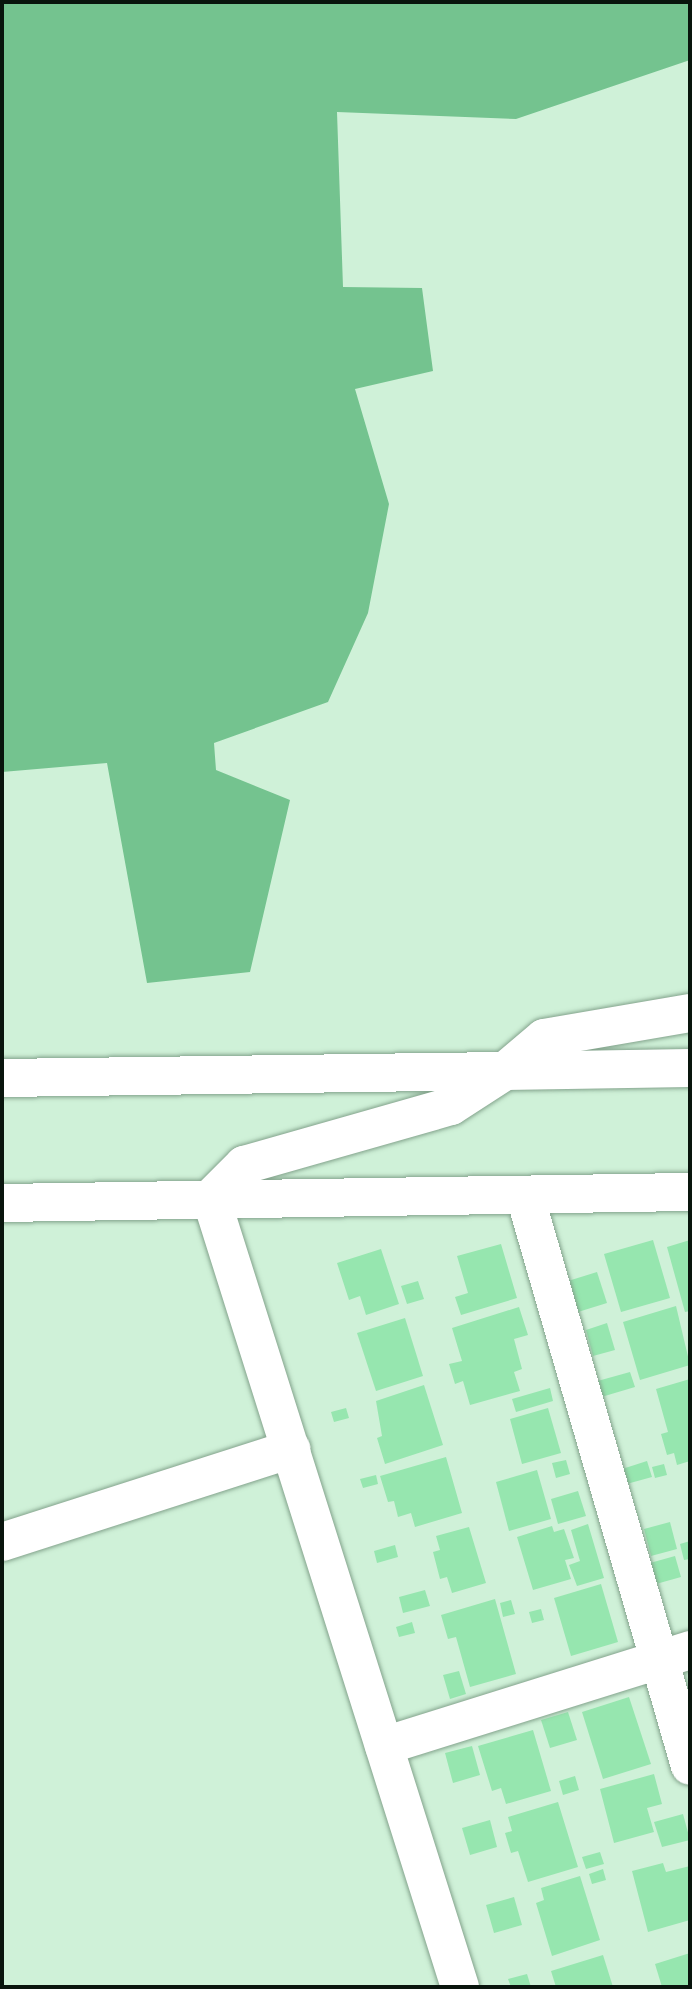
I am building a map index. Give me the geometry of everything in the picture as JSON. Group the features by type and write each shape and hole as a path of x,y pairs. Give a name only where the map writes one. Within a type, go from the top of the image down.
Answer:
{"street":[{"path":"211,1198 244,1165 451,1106 505,1071 544,1038 690,1013"},
{"path":"2,1079 690,1068"},
{"path":"2,1203 690,1192"},
{"path":"525,1196 674,1655 690,1766"},
{"path":"211,1198 460,1987"},
{"path":"2,1542 291,1449"},
{"path":"384,1746 674,1655"}],"green space":[{"path":"2,2 690,2 690,60 516,119 337,112 343,287 422,288 433,371 355,389 389,504 368,613 328,702 214,743 216,770 290,800 250,972 147,983 107,763 2,772"}],"building":[{"path":"653,1240 670,1298 621,1312 604,1254"},
{"path":"690,1240 690,1311 685,1312 667,1247"},
{"path":"501,1244 517,1298 461,1315 455,1297 468,1293 457,1256"},
{"path":"381,1249 399,1304 366,1315 360,1296 349,1300 337,1263"},
{"path":"597,1272 607,1303 578,1312 568,1281"},
{"path":"418,1281 424,1299 407,1304 401,1286"},
{"path":"676,1306 690,1365 640,1380 623,1322"},
{"path":"519,1307 528,1335 514,1339 522,1369 514,1372 520,1391 470,1405 463,1381 455,1384 449,1364 462,1361 452,1328"},
{"path":"405,1318 423,1376 376,1391 357,1333"},
{"path":"607,1323 615,1350 593,1356 586,1330"},
{"path":"630,1372 635,1387 598,1398 594,1382"},
{"path":"690,1379 690,1461 677,1465 674,1453 667,1455 661,1434 668,1432 656,1389"},
{"path":"424,1385 443,1445 385,1464 377,1438 382,1436 376,1401"},
{"path":"550,1388 553,1401 516,1412 512,1399"},
{"path":"346,1408 349,1418 334,1422 331,1412"},
{"path":"548,1408 561,1453 522,1464 510,1419"},
{"path":"446,1457 462,1513 415,1527 411,1513 398,1517 394,1501 388,1502 380,1476"},
{"path":"566,1460 570,1474 556,1478 552,1463"},
{"path":"647,1461 652,1477 623,1485 619,1470"},
{"path":"664,1464 667,1475 655,1478 652,1467"},
{"path":"537,1470 551,1519 509,1531 496,1482"},
{"path":"376,1475 378,1484 363,1488 360,1479"},
{"path":"578,1491 586,1516 558,1524 551,1499"},
{"path":"670,1522 677,1549 651,1556 644,1529"},
{"path":"588,1524 604,1578 577,1586 569,1565 580,1561 571,1530"},
{"path":"552,1526 554,1532 564,1529 574,1558 565,1560 571,1579 533,1590 517,1537"},
{"path":"469,1527 486,1583 452,1593 447,1577 440,1579 433,1552 440,1550 436,1536"},
{"path":"690,1541 690,1559 684,1560 680,1544"},
{"path":"395,1545 398,1557 377,1563 374,1551"},
{"path":"675,1556 681,1577 656,1584 650,1563"},
{"path":"601,1584 618,1642 571,1656 554,1598"},
{"path":"425,1590 430,1606 403,1613 399,1597"},
{"path":"495,1599 516,1674 470,1687 456,1637 448,1639 441,1615"},
{"path":"511,1600 515,1614 503,1617 500,1603"},
{"path":"541,1609 544,1620 532,1623 529,1612"},
{"path":"412,1622 415,1633 399,1637 396,1627"},
{"path":"459,1671 466,1694 450,1699 443,1675"},
{"path":"629,1697 651,1764 603,1779 582,1712"},
{"path":"568,1712 577,1740 550,1748 541,1720"},
{"path":"533,1730 551,1791 506,1804 501,1788 492,1791 478,1746"},
{"path":"472,1746 480,1775 453,1783 445,1753"},
{"path":"654,1774 662,1804 647,1808 654,1832 614,1843 600,1789"},
{"path":"575,1776 579,1790 563,1795 559,1781"},
{"path":"558,1802 578,1867 528,1882 518,1851 511,1853 505,1833 512,1831 508,1817"},
{"path":"683,1814 690,1840 662,1847 654,1822"},
{"path":"490,1820 497,1847 470,1855 462,1828"},
{"path":"600,1852 604,1864 586,1869 582,1857"},
{"path":"663,1863 666,1872 690,1866 690,1920 648,1932 632,1871"},
{"path":"603,1869 606,1880 592,1884 589,1874"},
{"path":"580,1876 600,1940 552,1956 536,1903 544,1900 541,1888"},
{"path":"514,1897 522,1925 494,1933 486,1905"},
{"path":"690,1953 690,1987 662,1987 655,1964"},
{"path":"603,1955 613,1987 556,1987 551,1971"},
{"path":"527,1974 531,1987 511,1987 508,1979"}]}
